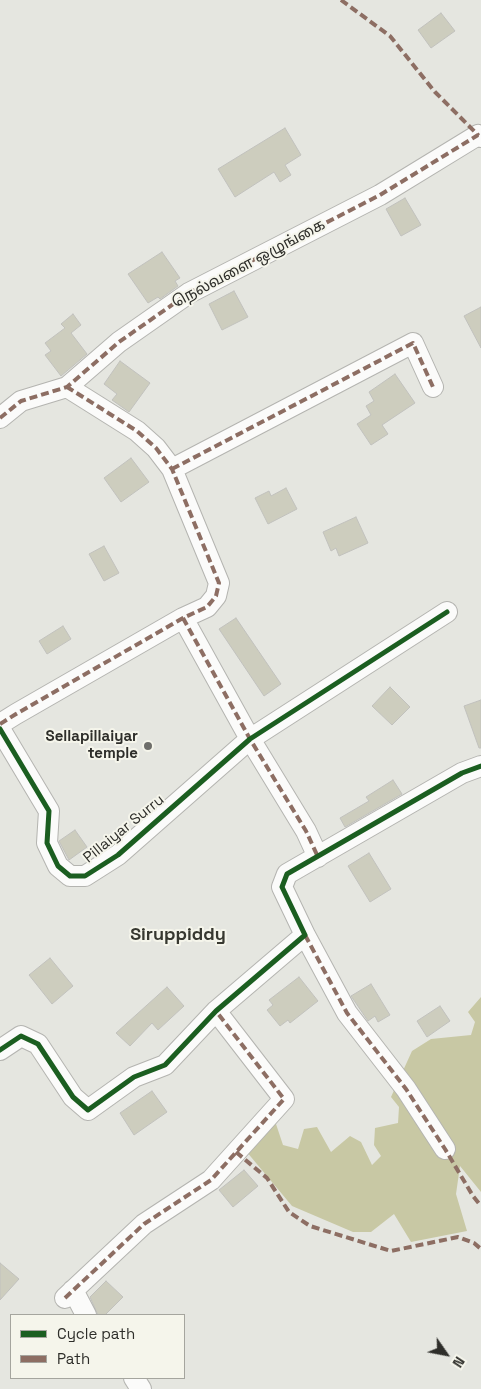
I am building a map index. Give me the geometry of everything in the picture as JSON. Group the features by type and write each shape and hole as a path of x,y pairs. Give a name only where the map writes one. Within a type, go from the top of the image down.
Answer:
{"street":[{"name":"நெல்வளை ஒழுங்கை","path":"0,418 21,401 67,387 119,342 189,292 380,195 478,135 481,137"},
{"path":"172,469 413,343 433,387"},
{"path":"0,724 207,606 216,596 219,584 172,469 156,448 137,431 67,387"},
{"name":"Pillaiyar Surru","path":"0,729 49,811 47,843 58,866 70,876 85,876 118,855 250,739 447,612"},
{"path":"183,618 250,739 306,831 318,857"},
{"path":"445,1149 406,1089 347,1014 282,888 287,874 462,773 481,766"},
{"path":"0,1050 21,1036 38,1044 73,1096 88,1110 134,1077 165,1065 216,1011 305,935"},
{"path":"85,1314 69,1294 144,1224 211,1180 284,1099 216,1011"}],"green space":[{"path":"481,997 481,1192 460,1166 456,1194 467,1231 411,1242 394,1214 371,1232 353,1232 292,1206 246,1151 275,1121 283,1145 298,1149 304,1129 317,1127 331,1152 350,1136 361,1142 372,1165 381,1156 374,1145 375,1128 398,1123 399,1107 391,1097 412,1051 431,1039 471,1035 475,1022 468,1012"}],"building":[{"path":"441,13 455,31 431,48 418,30"},
{"path":"285,128 301,155 285,165 291,175 280,182 274,172 235,197 218,169"},
{"path":"405,198 421,225 401,236 386,209"},
{"path":"162,252 180,278 175,281 178,286 160,299 158,297 148,303 128,274"},
{"path":"234,291 248,317 222,330 209,304"},
{"path":"481,307 481,348 464,316"},
{"path":"73,314 81,325 71,333 87,354 61,376 45,355 51,351 45,343 65,328 61,324"},
{"path":"120,361 150,383 129,412 112,400 117,394 104,384"},
{"path":"395,374 415,403 382,425 388,434 371,445 357,424 371,415 366,406 374,401 369,392"},
{"path":"131,458 149,482 121,502 104,478"},
{"path":"286,488 297,509 268,524 255,498 269,491 271,496"},
{"path":"356,517 368,543 339,556 336,548 331,551 323,532"},
{"path":"104,546 119,573 104,581 89,554"},
{"path":"236,618 281,684 264,696 219,629"},
{"path":"63,626 71,639 47,654 39,641"},
{"path":"390,687 410,707 392,725 372,706"},
{"path":"481,700 481,748 479,748 464,706"},
{"path":"393,780 402,794 345,827 340,818 369,801 366,797"},
{"path":"75,830 87,847 69,860 59,841"},
{"path":"369,853 391,889 370,902 348,866"},
{"path":"50,958 73,986 52,1004 29,975"},
{"path":"299,977 318,1001 290,1023 288,1020 280,1026 267,1010 273,1005 269,1000"},
{"path":"371,984 390,1015 378,1022 375,1016 368,1021 351,996"},
{"path":"167,987 184,1006 158,1030 152,1023 130,1046 116,1033"},
{"path":"440,1006 450,1021 427,1037 417,1021"},
{"path":"152,1091 167,1112 134,1135 120,1113"},
{"path":"244,1170 258,1186 233,1207 219,1190"},
{"path":"0,1263 19,1279 0,1300"},
{"path":"106,1281 123,1297 106,1314 98,1314 90,1297"}],"marked path":[{"path":"341,0 390,36 435,92 478,135"},
{"path":"0,418 21,401 67,387 119,342 189,293 380,195 478,135 481,137"},
{"path":"172,469 413,343 433,387"},
{"path":"0,724 183,618 207,607 216,596 219,583 172,469 156,448 137,431 67,387"},
{"path":"183,618 250,739 306,831 318,857"},
{"path":"305,935 347,1013 406,1089 481,1206"},
{"path":"65,1298 144,1224 211,1180 284,1099 216,1011"},
{"path":"236,1152 267,1178 289,1212 310,1226 391,1251 458,1237 474,1243 481,1249"}],"cycle path":[{"path":"0,729 49,811 47,843 58,866 70,876 85,876 118,855 250,739 447,612"},
{"path":"0,1050 21,1036 38,1044 73,1097 88,1110 134,1077 165,1065 216,1011 305,935 282,887 287,874 462,773 481,766"}],"place":[{"name":"Sellapillaiyar temple","path":"148,746"}],"district":[{"name":"Siruppiddy","path":"178,935"}]}
